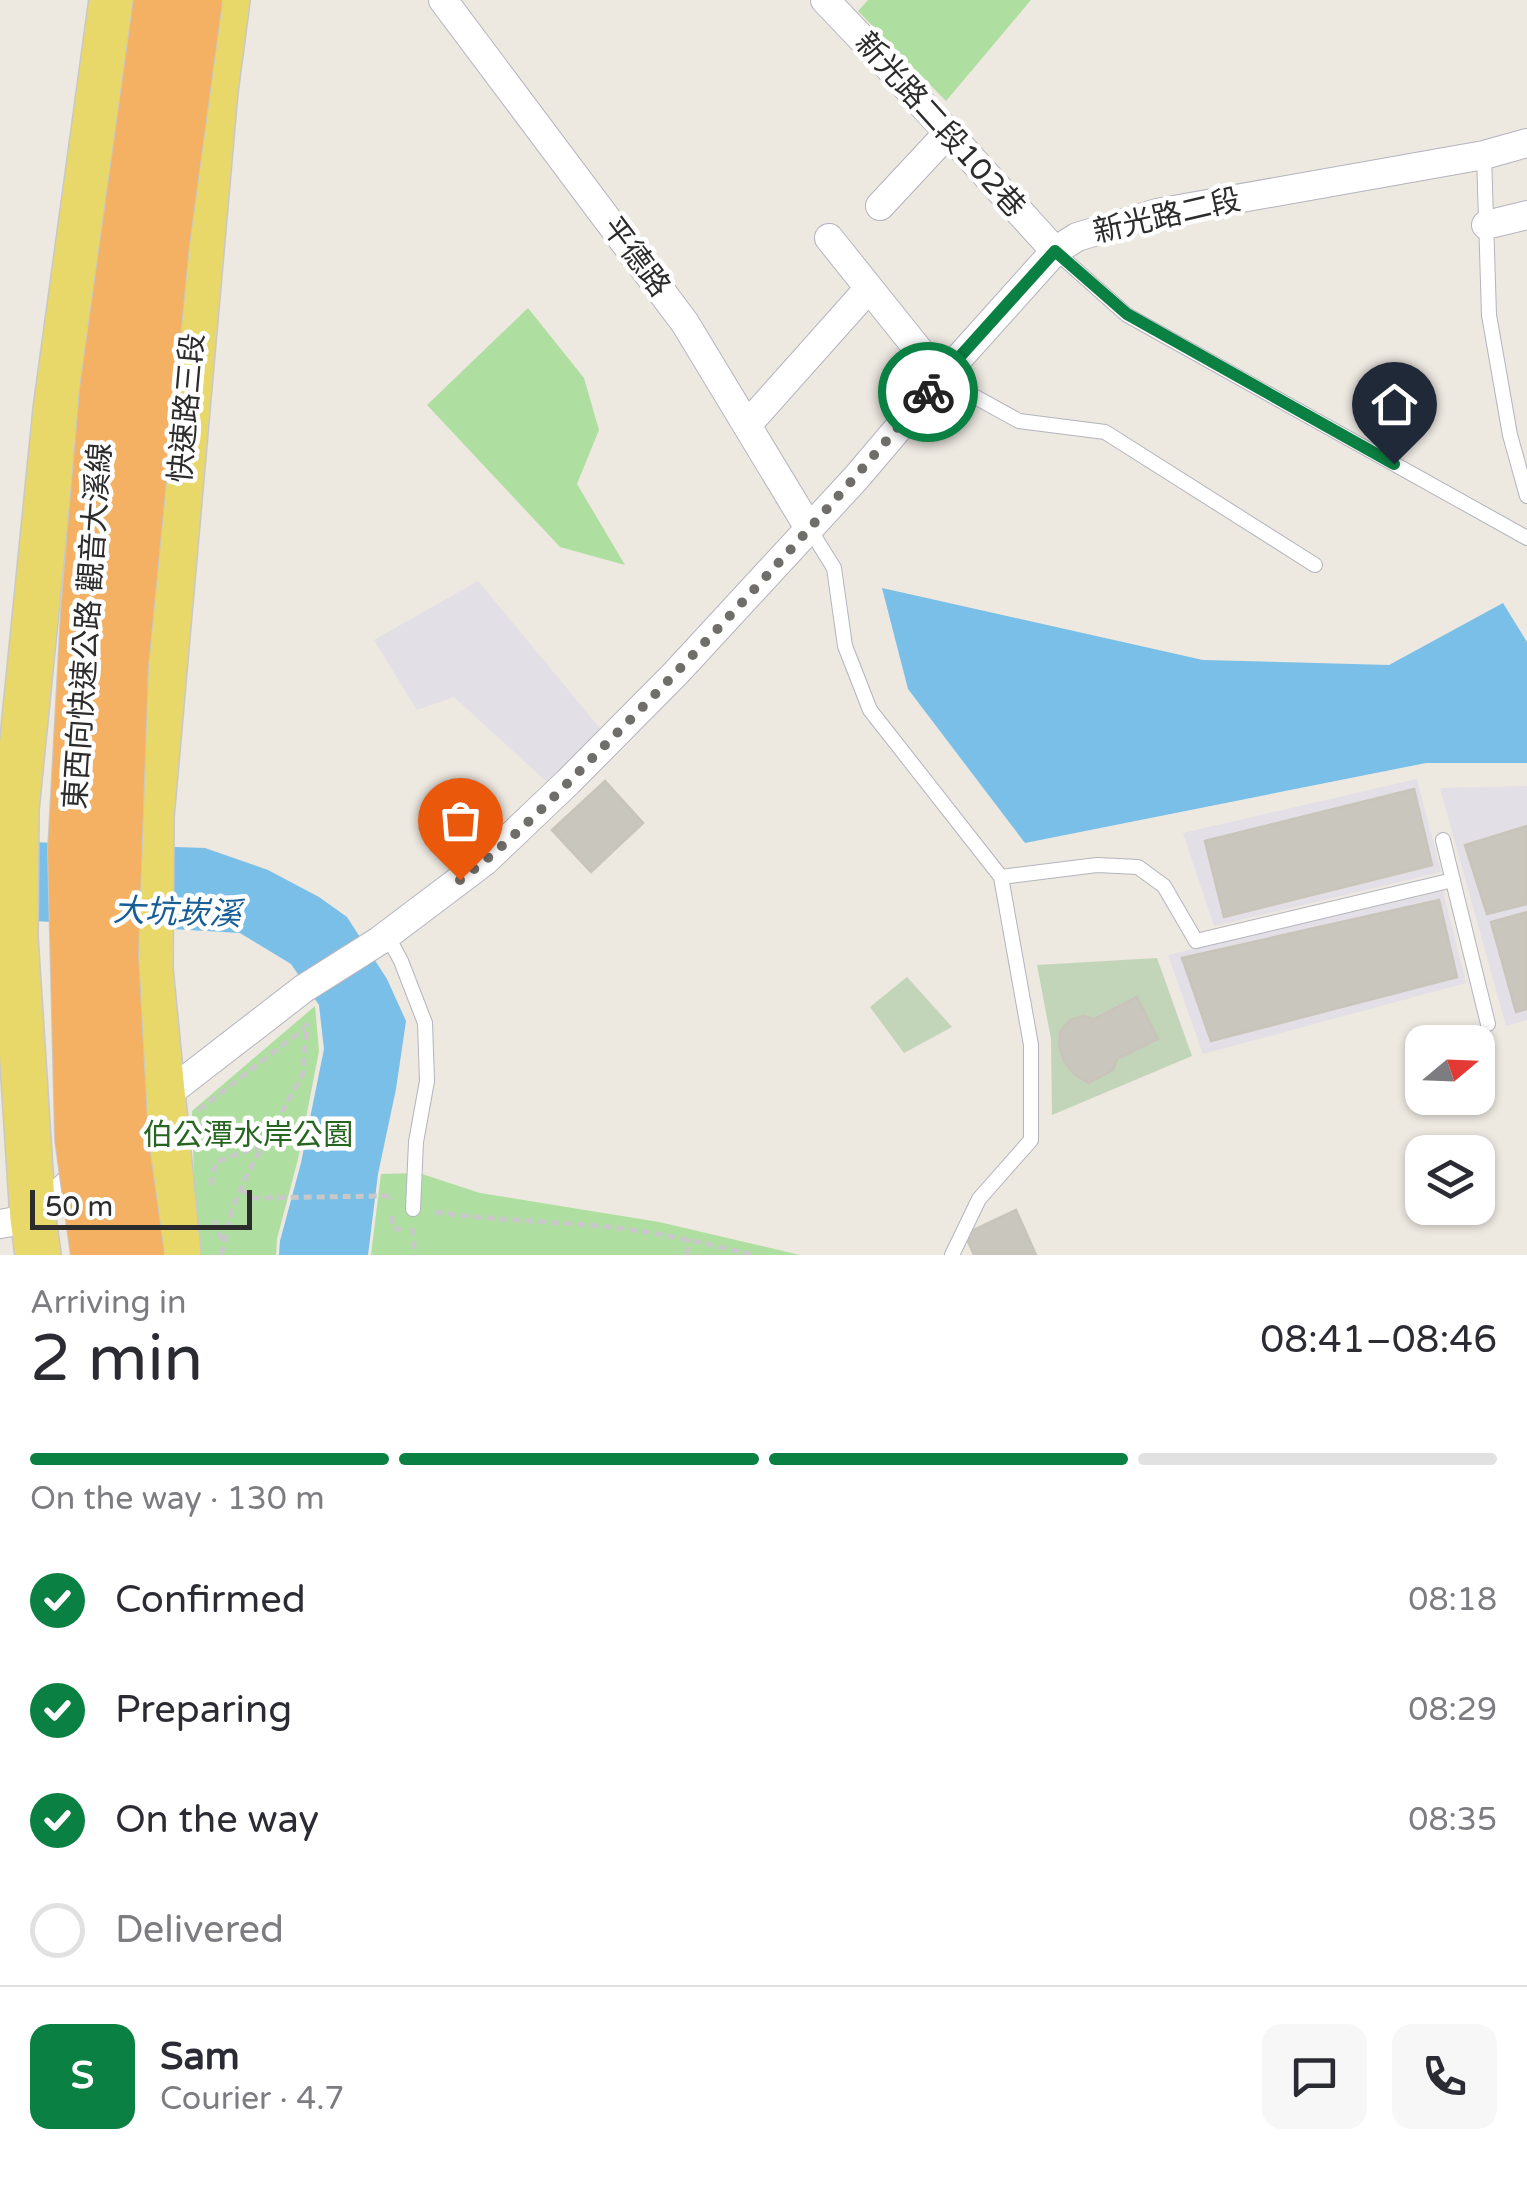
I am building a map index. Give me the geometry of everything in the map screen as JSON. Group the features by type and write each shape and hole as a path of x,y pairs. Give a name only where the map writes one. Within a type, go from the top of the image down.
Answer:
{"highway":[{"name":"東西向快速公路 觀音大溪線","path":"96,1255 80,1138 73,851 86,612 105,390 159,0"},
{"name":"東西向快速公路 觀音大溪線","path":"139,1255 123,1140 113,954 123,666 164,244 197,0"}],"main road":[{"path":"24,1232 15,937 16,808 56,410 112,0"},
{"name":"快速路三段","path":"179,1104 150,969 151,817 214,90 226,0"},
{"path":"178,1255 179,1104"}],"street":[{"name":"平德路","path":"442,0 686,323 809,528"},
{"name":"新光路二段102巷","path":"825,0 1055,251"},
{"path":"880,206 948,133"},
{"name":"新光路二段","path":"24,1232 179,1104 297,994 383,938 485,861 676,673 856,478 1055,251 1076,237 1157,212 1484,155 1527,143"},
{"path":"1486,225 1527,215"},
{"path":"829,238 941,378"},
{"path":"747,425 862,296"}],"lane":[{"path":"1484,155 1488,316 1510,435 1527,496"},
{"path":"1055,251 1127,314 1527,538"},
{"path":"941,378 1019,421 1104,432 1316,565"},
{"path":"809,528 834,568 846,646 870,710 1001,877 1032,1045 1031,1140 979,1199 952,1255"},
{"path":"1443,840 1488,1024"},
{"path":"1001,877 1098,865 1138,867 1164,886 1196,940 1453,880"},
{"path":"383,938 401,961 425,1023 426,1081 416,1142 413,1209"}],"path":[{"path":"221,1255 240,1190 303,1074 307,1026 297,994"},
{"path":"179,1104 307,1026"},
{"path":"204,1180 208,1195 216,1162 261,1146"},
{"path":"240,1190 254,1198 382,1196"},
{"path":"414,1255 413,1209 689,1238 753,1255"},
{"path":"211,1212 223,1245"},
{"path":"688,1255 689,1238"}],"shaded area":[{"path":"478,581 603,732 548,783 454,697 417,710 374,640"},
{"path":"1417,779 1441,872 1214,926 1183,833"},
{"path":"1527,786 1527,1020 1506,1026 1440,788"},
{"path":"1443,891 1466,983 1203,1054 1168,955"}],"green space":[{"path":"868,0 1031,0 946,101 858,11"},
{"path":"528,308 584,378 599,430 577,484 625,565 560,547 427,405"},
{"path":"1157,958 1192,1056 1052,1115 1051,1039 1037,965"},
{"path":"907,977 952,1027 904,1053 870,1007"},
{"name":"伯公潭水岸公園","path":"315,1006 319,1051 276,1255 196,1255 192,1111"},
{"path":"419,1173 480,1193 659,1222 800,1255 371,1255 381,1174"}],"water":[{"path":"882,588 1203,660 1389,665 1503,603 1527,642 1527,763 1426,763 1025,843 908,689"},
{"name":"大坑崁溪","path":"0,841 205,848 268,870 347,917 387,979 406,1021 378,1174 368,1255 279,1255 324,1049 319,1005 291,964 240,933 0,919"}],"building":[{"path":"605,781 643,823 591,872 552,830"},
{"path":"1414,789 1432,865 1224,917 1205,841"},
{"path":"1527,826 1527,904 1487,914 1465,845"},
{"path":"1439,900 1457,977 1211,1041 1182,958"},
{"path":"1527,912 1527,1009 1516,1012 1491,922"},
{"path":"1137,997 1158,1039 1117,1059 1113,1070 1089,1083 1074,1074 1059,1046 1060,1032 1070,1020 1083,1016 1094,1019"},
{"path":"1016,1210 1036,1255 974,1255 965,1234"}],"way so far":[{"path":"460,880 568,782 676,673 856,478 928,392"}],"route":[{"path":"928,392 1055,251 1127,314 1394,464"}]}
